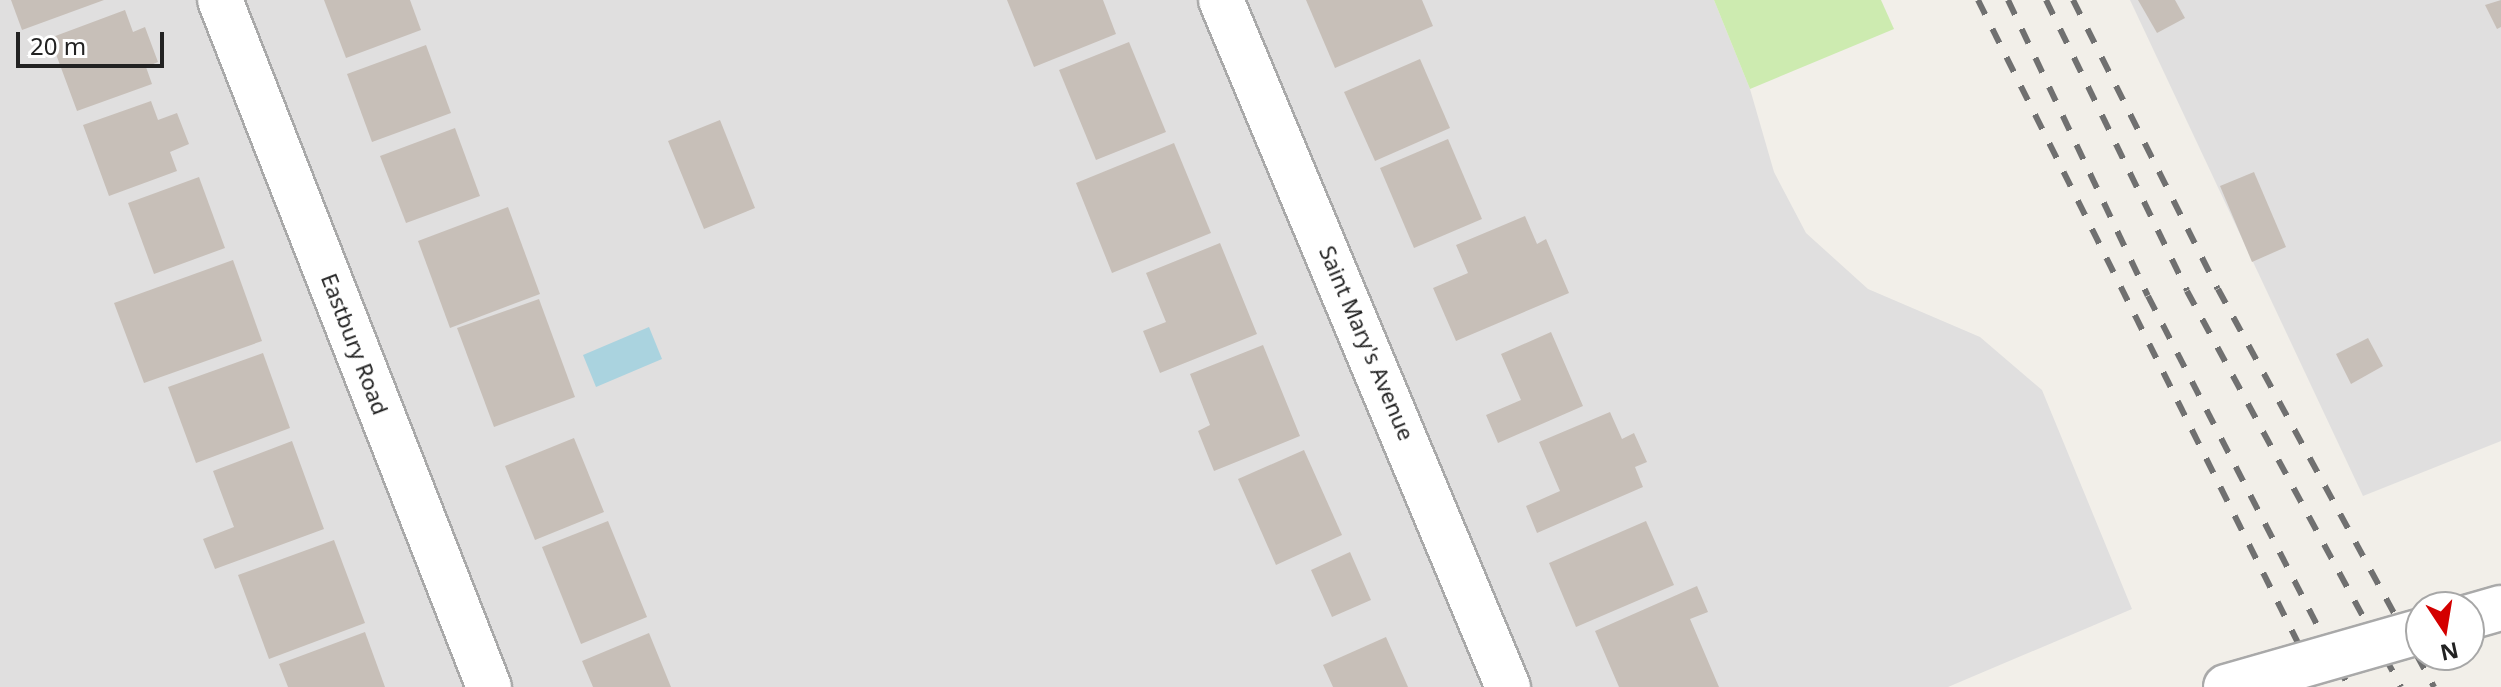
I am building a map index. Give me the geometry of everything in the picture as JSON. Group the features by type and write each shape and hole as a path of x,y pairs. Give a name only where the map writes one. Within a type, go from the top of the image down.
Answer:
{"street":[{"name":"Eastbury Road","path":"220,0 489,687"},
{"name":"Saint Mary's Avenue","path":"1221,0 1508,687"},
{"path":"2226,687 2405,636"}],"shaded area":[{"path":"0,0 1714,0 1750,89 1774,172 1806,233 1868,289 1980,337 2042,390 2132,609 1948,687 0,687"},
{"path":"2130,0 2501,0 2501,441 2363,496"}],"green space":[{"path":"1714,0 1881,0 1894,29 1750,89"}],"water":[{"path":"649,327 662,359 596,387 583,355"}],"building":[{"path":"11,0 104,0 22,30"},
{"path":"324,0 410,0 421,30 346,58"},
{"path":"1007,0 1103,0 1116,34 1034,67"},
{"path":"1306,0 1422,0 1433,26 1335,68"},
{"path":"2138,0 2175,0 2185,18 2157,33"},
{"path":"2501,0 2501,27 2497,29 2485,5"},
{"path":"125,10 133,32 145,27 158,62 146,67 152,84 77,111 50,38"},
{"path":"1129,42 1166,132 1096,160 1059,70"},
{"path":"426,45 451,113 372,142 347,74"},
{"path":"1420,59 1450,128 1375,161 1344,92"},
{"path":"151,101 158,120 177,113 189,144 170,152 177,171 109,196 83,125"},
{"path":"720,120 755,208 704,229 668,141"},
{"path":"455,128 480,196 406,223 380,156"},
{"path":"1448,139 1482,219 1414,248 1380,168"},
{"path":"1174,143 1211,233 1112,273 1076,183"},
{"path":"2254,172 2286,247 2252,262 2220,186"},
{"path":"199,177 225,248 154,274 128,203"},
{"path":"508,207 540,294 450,328 418,241"},
{"path":"1525,216 1537,244 1546,239 1569,293 1456,341 1433,288 1468,273 1456,245"},
{"path":"1220,243 1257,334 1160,373 1143,331 1166,322 1146,273"},
{"path":"233,260 262,341 144,383 114,303"},
{"path":"539,299 575,397 494,427 457,328"},
{"path":"1551,332 1583,406 1498,443 1486,415 1521,400 1501,354"},
{"path":"2368,338 2383,366 2351,384 2336,354"},
{"path":"1263,345 1300,436 1214,471 1198,431 1210,425 1190,374"},
{"path":"263,353 290,428 196,463 168,387"},
{"path":"1610,412 1622,439 1634,433 1647,462 1635,467 1643,487 1537,533 1526,506 1560,491 1539,442"},
{"path":"574,438 604,512 535,540 505,466"},
{"path":"292,441 324,529 215,569 203,539 234,527 213,471"},
{"path":"1304,450 1342,535 1276,565 1238,479"},
{"path":"608,521 647,617 581,644 542,547"},
{"path":"1646,521 1674,585 1576,627 1549,563"},
{"path":"334,540 365,623 269,659 238,575"},
{"path":"1350,552 1371,600 1332,617 1311,570"},
{"path":"1697,586 1708,612 1690,619 1719,687 1619,687 1595,631"},
{"path":"365,632 385,687 288,687 279,664"},
{"path":"649,633 671,687 593,687 582,661"},
{"path":"1386,637 1408,687 1333,687 1323,665"}],"railway":[{"path":"1978,0 2320,687"},
{"path":"2008,0 2148,296 2349,687"},
{"path":"2046,0 2187,291 2401,687"},
{"path":"2073,0 2218,289 2434,687"}]}
